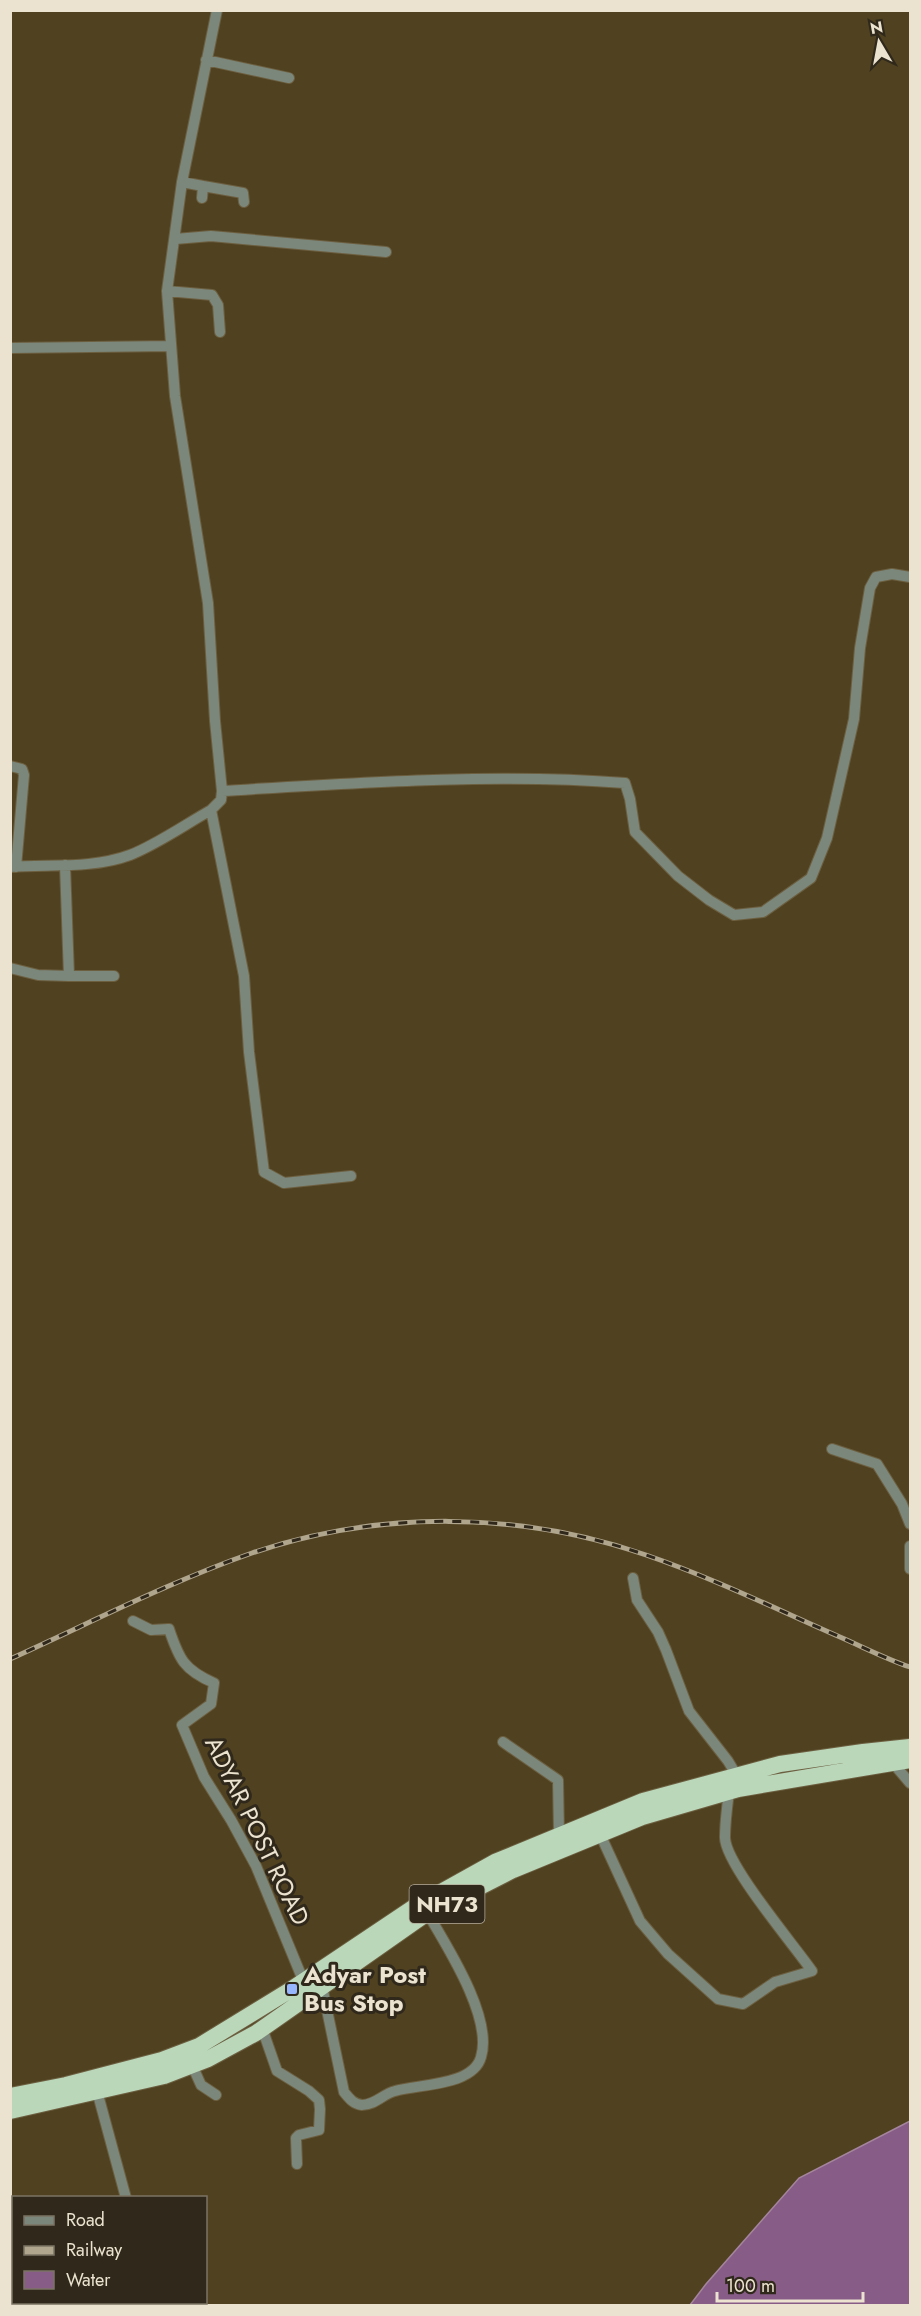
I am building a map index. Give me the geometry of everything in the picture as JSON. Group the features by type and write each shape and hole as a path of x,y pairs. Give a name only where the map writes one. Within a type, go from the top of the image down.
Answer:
{"highway":[{"name":"NH73","path":"10,2096 77,2083 162,2060 209,2040 303,1980 408,1919 495,1862 643,1801 792,1762 910,1747"},
{"name":"NH73","path":"10,2110 164,2076 208,2059 262,2028 322,1986 408,1919 428,1914 513,1870 642,1817 729,1792 910,1760"}],"street":[{"path":"10,766 22,769 24,775 13,867 107,861 131,855 211,810 221,800 208,603 175,396 167,291 182,182 217,10"},
{"path":"206,60 289,78"},
{"path":"182,182 243,193 244,202"},
{"path":"202,198 203,186"},
{"path":"175,239 211,236 386,252"},
{"path":"167,291 212,295 218,305 220,332"},
{"path":"10,348 171,346"},
{"path":"222,791 394,781 566,779 625,783 635,832 678,876 709,900 734,915 764,912 811,878 827,838 854,719 860,648 870,588 876,577 892,574 910,577"},
{"path":"211,810 244,976 249,1052 264,1172 284,1184 351,1176"},
{"path":"65,865 69,976"},
{"path":"10,968 38,975 114,976"},
{"path":"832,1449 877,1464 902,1504 910,1524"},
{"path":"910,1546 910,1569"},
{"path":"633,1578 637,1600 658,1632 689,1712 737,1776"},
{"name":"ADYAR POST ROAD","path":"133,1621 151,1630 169,1629 177,1653 194,1674 214,1683 211,1704 182,1725 204,1777 256,1866 303,1980"},
{"path":"503,1742 558,1780 559,1835"},
{"path":"893,1763 910,1783"},
{"path":"600,1834 640,1922 668,1954 718,1999 743,2004 774,1982 812,1971 757,1898 730,1853 725,1840 729,1792"},
{"path":"322,1986 344,2092 353,2103 363,2105 374,2102 392,2091 455,2080 470,2072 481,2060 484,2040 467,1984 428,1914"},
{"path":"262,2028 277,2072 309,2091 320,2104 319,2130 299,2135 296,2138 297,2164"},
{"path":"192,2065 201,2085 216,2094"},
{"path":"98,2091 124,2196"}],"water":[{"path":"910,2121 910,2305 690,2305 799,2178"}],"railway":[{"path":"10,1659 160,1590 252,1553 300,1539 349,1529 399,1523 449,1521 549,1530 646,1555 720,1584 910,1667"}],"place":[{"name":"Adyar Post Bus Stop","path":"292,1989"}]}
